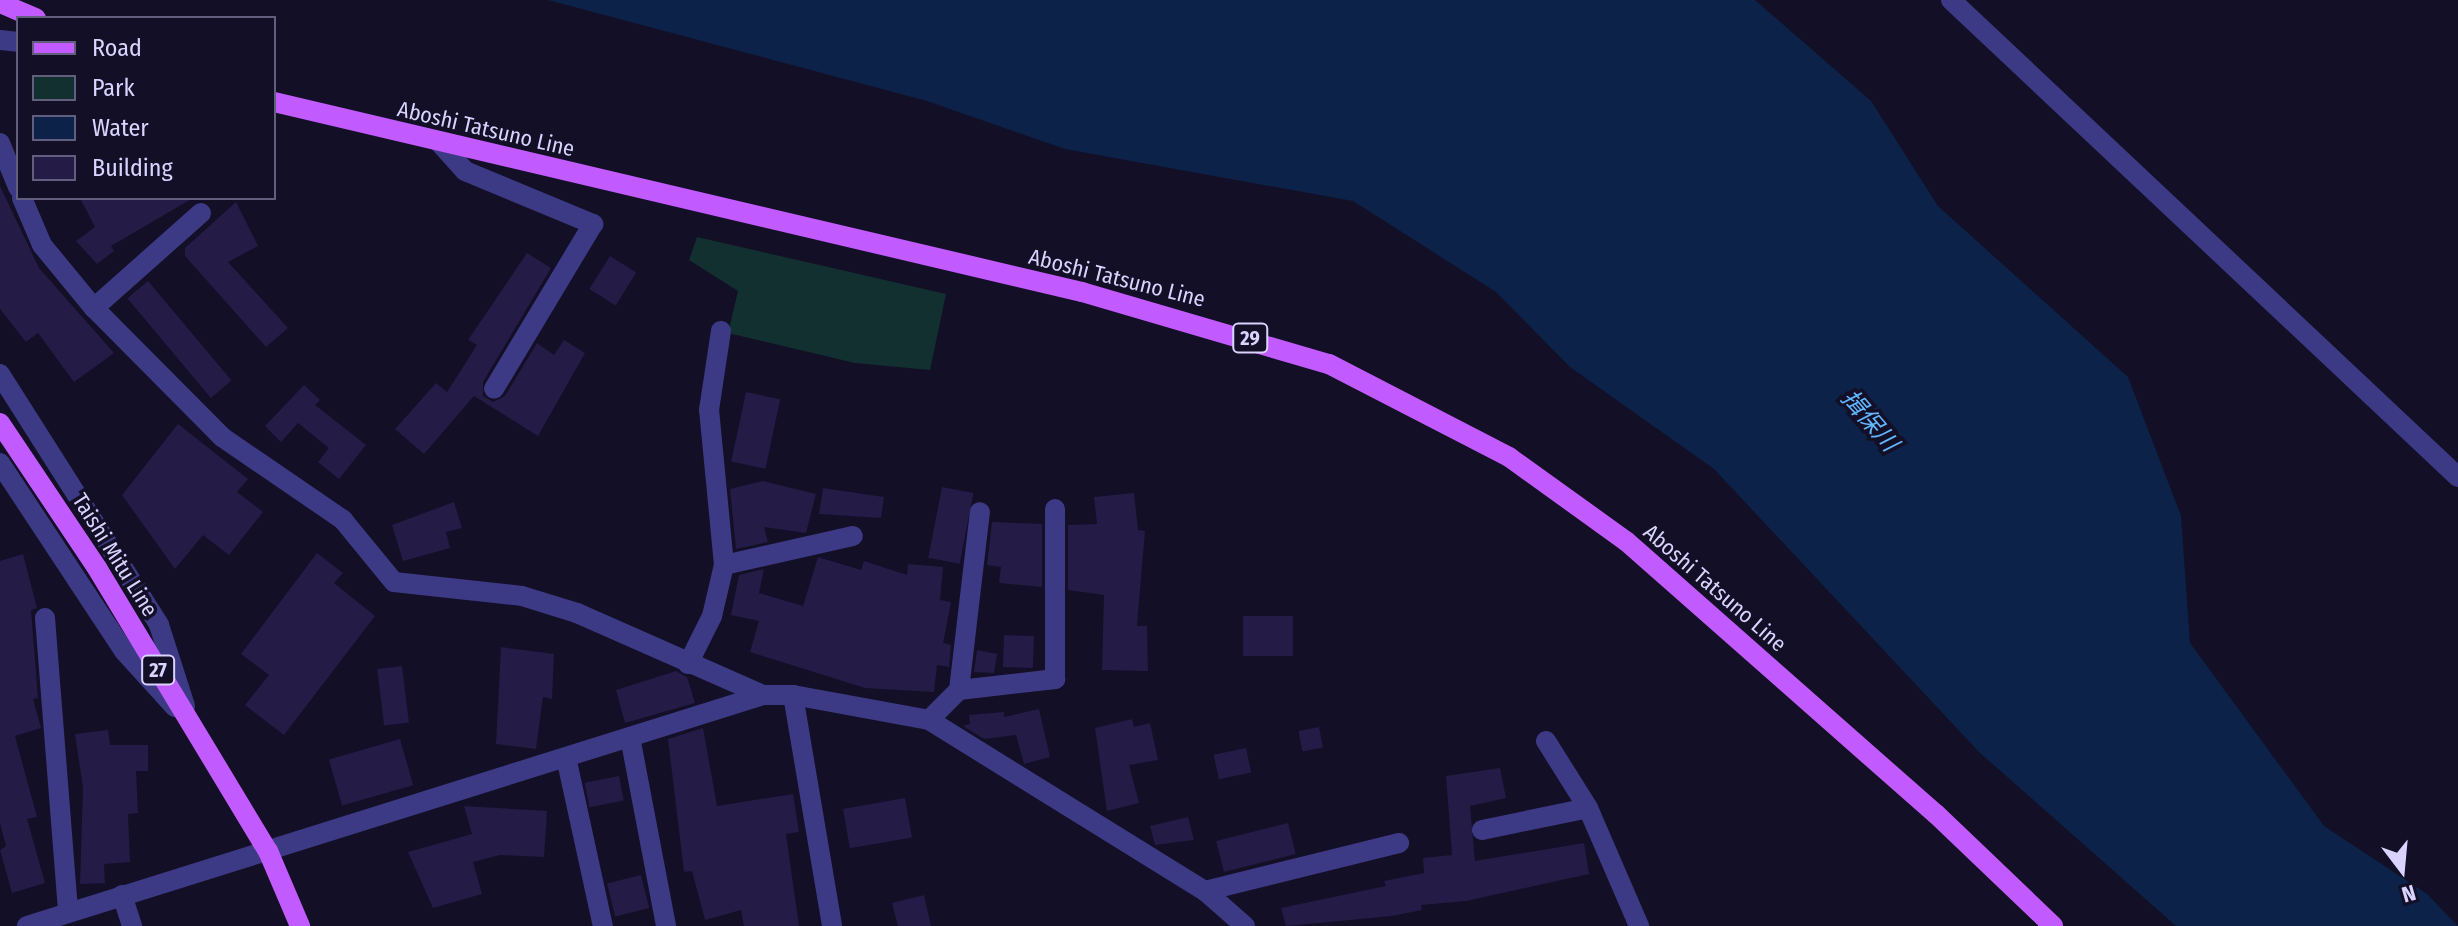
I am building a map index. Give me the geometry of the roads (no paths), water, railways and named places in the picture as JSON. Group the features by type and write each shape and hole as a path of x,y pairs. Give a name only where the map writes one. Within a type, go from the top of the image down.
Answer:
{"main road":[{"path":"0,3 31,16"},
{"name":"Aboshi Tatsuno Line","path":"276,102 1195,322 1329,364 1416,405 1509,457 1626,541 1936,814 2053,926"},
{"name":"Taishi Mitu Line","path":"0,423 192,725 268,851 300,926"}],"street":[{"path":"1951,0 2458,477"},
{"path":"439,142 465,171 593,224 494,389"},
{"path":"0,143 16,182"},
{"path":"23,200 42,245 94,308 222,437 343,520 394,582 522,596 577,613 763,695"},
{"path":"94,308 201,213"},
{"path":"688,664 712,616 724,565 709,410 721,331"},
{"path":"0,374 159,625 192,725"},
{"path":"0,463 124,651 192,725"},
{"path":"959,690 1055,679 1055,509"},
{"path":"929,720 959,690 980,512"},
{"path":"724,565 853,536"},
{"path":"45,618 68,912"},
{"path":"27,926 763,695 793,695 929,720 1205,891 1245,926"},
{"path":"793,695 832,926"},
{"path":"630,737 666,926"},
{"path":"1546,741 1588,808 1639,926"},
{"path":"566,757 603,926"},
{"path":"1482,830 1588,808"},
{"path":"1205,891 1399,843"},
{"path":"122,895 132,926"}],"water":[{"name":"揖保川","path":"548,0 1755,0 1871,101 1938,206 2128,377 2181,516 2190,643 2324,826 2427,894 2458,926 2176,926 1979,752 1714,469 1570,367 1496,292 1353,201 1065,149 927,101"}]}
